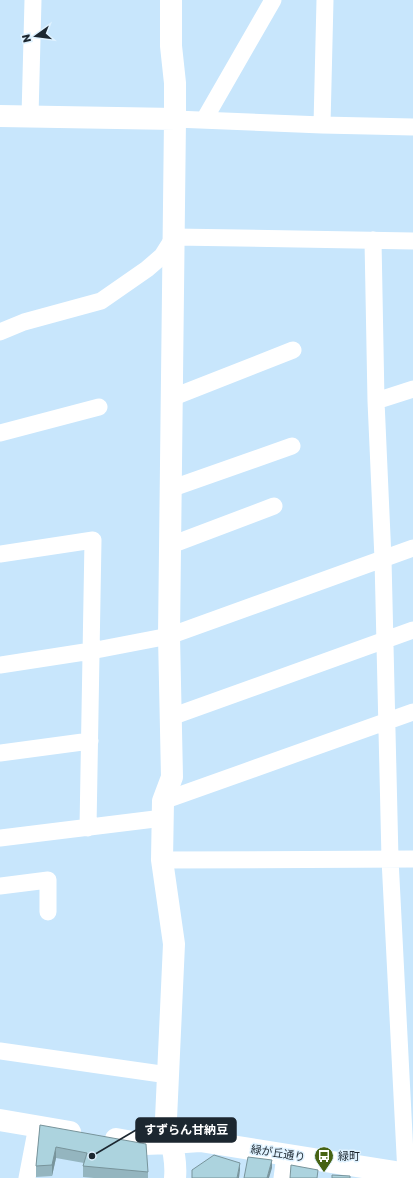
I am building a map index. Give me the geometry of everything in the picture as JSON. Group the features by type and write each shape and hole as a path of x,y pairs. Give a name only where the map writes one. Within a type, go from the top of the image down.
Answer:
{"street":[{"path":"30,116 33,0"},
{"path":"171,0 171,46 175,83 170,489 172,777 163,810 162,860 174,944 166,1119 172,1143 176,1170 175,1178"},
{"path":"204,120 273,0"},
{"path":"322,125 325,0"},
{"path":"0,116 175,119 413,127"},
{"path":"174,237 413,241"},
{"path":"0,332 24,322 101,300 147,269 162,256 174,237"},
{"path":"373,240 376,401 383,559 390,859 410,1175"},
{"path":"172,398 293,350"},
{"path":"376,401 413,389"},
{"path":"0,433 99,407"},
{"path":"170,489 292,446"},
{"path":"171,545 274,506"},
{"path":"0,554 93,540 88,828"},
{"path":"0,665 91,651 170,636 413,548"},
{"path":"172,717 413,630"},
{"path":"0,838 88,828 163,810 413,712"},
{"path":"0,753 90,741"},
{"path":"162,860 413,859"},
{"path":"0,886 48,880 48,912"},
{"path":"0,1051 168,1075"},
{"name":"緑が丘通り","path":"0,1120 144,1144 200,1141 285,1155 369,1173 410,1175"},
{"path":"27,1178 37,1126"},
{"path":"282,1178 285,1155"}],"building":[{"path":"40,1125 146,1144 148,1172 83,1166 87,1153 56,1147 52,1165 36,1166"},
{"path":"214,1155 240,1163 237,1178 192,1178 192,1170"},
{"path":"248,1157 272,1160 267,1178 244,1178"},
{"path":"291,1165 318,1170 317,1178 290,1178"},
{"path":"332,1175 350,1176 350,1178 332,1178"}],"place":[{"name":"すずらん甘納豆","path":"92,1156"},
{"name":"緑町","path":"324,1173"}]}
